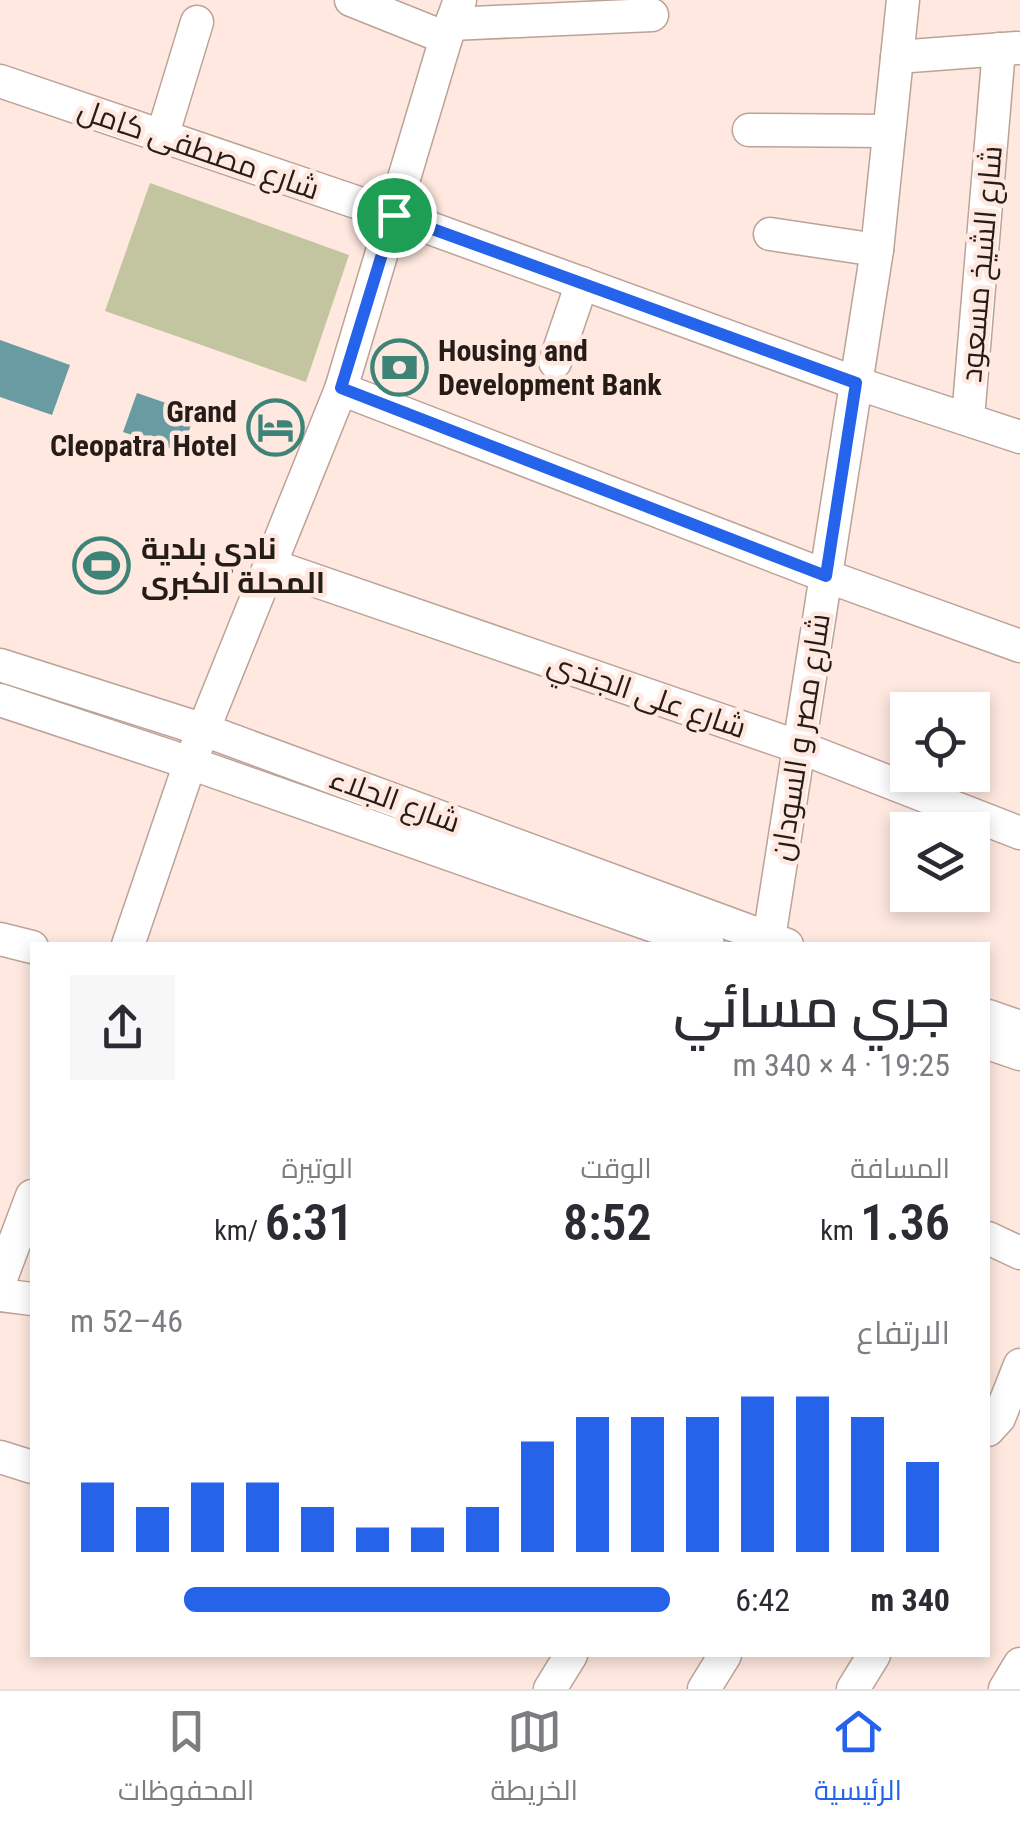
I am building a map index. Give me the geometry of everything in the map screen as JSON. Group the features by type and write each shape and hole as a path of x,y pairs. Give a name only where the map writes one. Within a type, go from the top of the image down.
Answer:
{"street":[{"path":"351,0 452,21 652,15"},
{"name":"شارع مصر و السودان","path":"778,942 798,748 877,250 903,0"},
{"path":"129,942 190,763 341,388 452,21"},
{"path":"162,137 197,22"},
{"path":"897,57 1010,48"},
{"name":"شارع الشيخ مسعود","path":"968,418 968,256 1010,48"},
{"name":"شارع مصطفى كامل","path":"0,81 394,215 856,383 1020,437"},
{"path":"750,130 890,132"},
{"path":"770,234 877,250"},
{"path":"555,362 582,283"},
{"path":"341,388 826,576 1020,646"},
{"name":"شارع على الجندي","path":"270,565 798,748 1020,833"},
{"name":"شارع الجلاء","path":"0,665 204,730 778,942"},
{"name":"شارع الجلاء","path":"0,700 699,942"},
{"path":"0,939 30,947"},
{"path":"990,1017 1020,1028"},
{"path":"990,1043 1020,1054"},
{"path":"0,1281 10,1225 30,1199"},
{"path":"990,1239 1020,1252"},
{"path":"0,1295 30,1300"},
{"path":"990,1428 999,1418 1020,1364"},
{"path":"0,1457 30,1466"},
{"path":"550,1689 571,1657"},
{"path":"704,1689 723,1657"},
{"path":"853,1689 873,1657"},
{"path":"1005,1689 1020,1664"}],"green space":[{"path":"150,183 349,255 306,382 105,311"}],"water":[{"path":"0,340 70,365 52,415 0,397"},
{"path":"137,393 195,413 182,452 123,432"}],"place":[{"name":"Housing and Development Bank","path":"399,367"},
{"name":"Grand Cleopatra Hotel","path":"276,428"},
{"name":"نادي بلدية المحلة الكبرى","path":"102,565"}],"route":[{"path":"394,215 856,383 826,576 341,388 394,215"}]}
